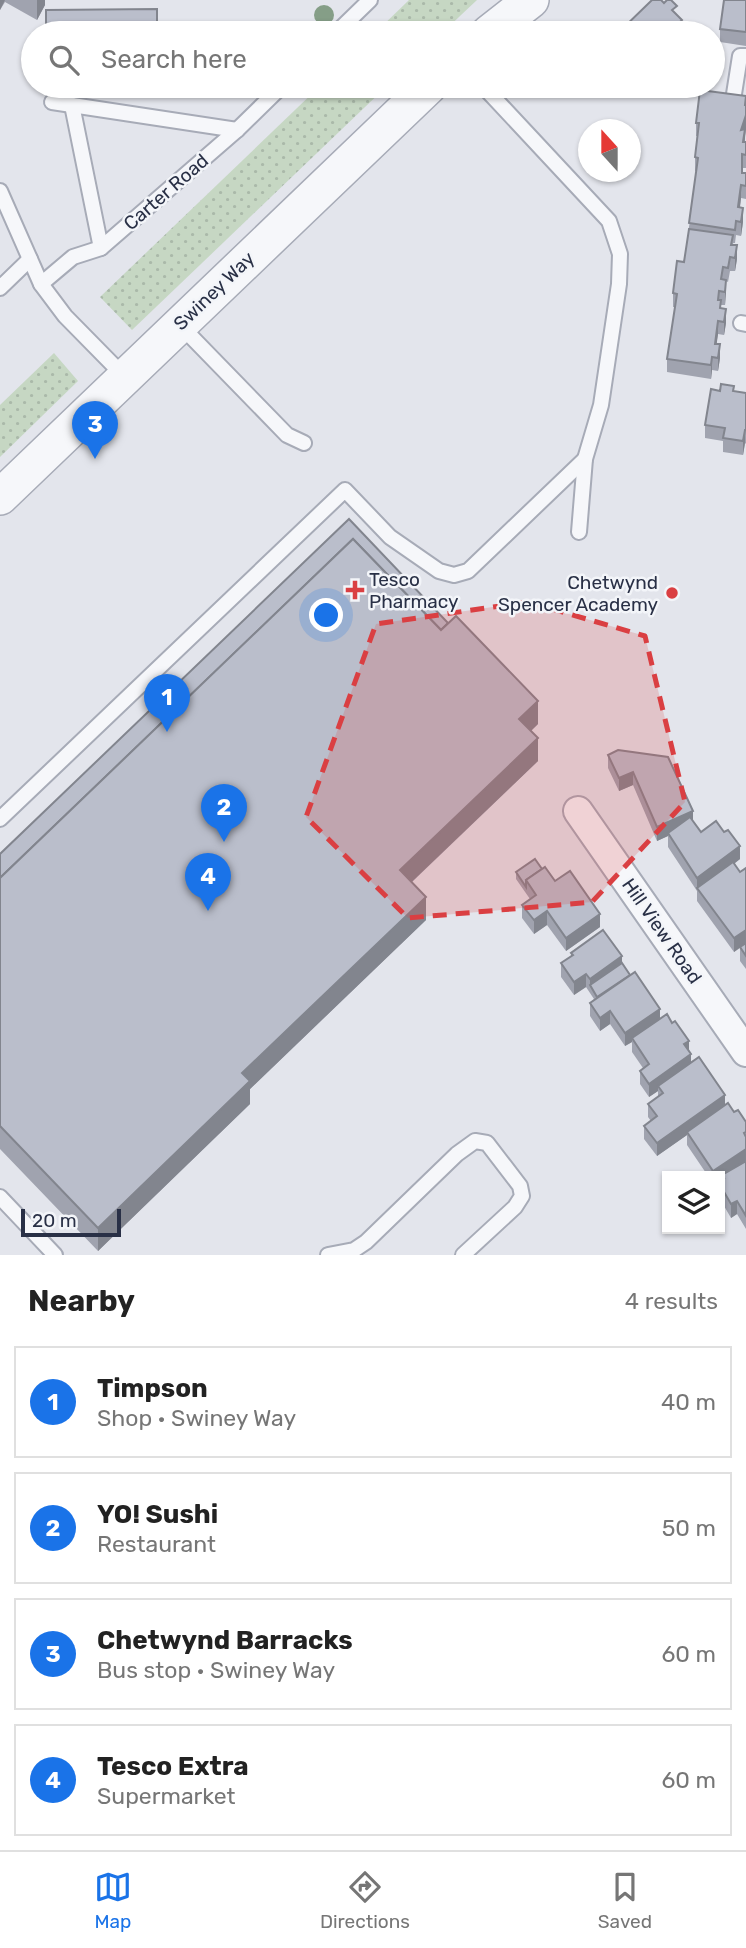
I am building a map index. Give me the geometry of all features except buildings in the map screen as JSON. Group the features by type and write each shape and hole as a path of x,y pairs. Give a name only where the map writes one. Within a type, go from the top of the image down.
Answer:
{"street":[{"path":"504,21 531,0"},
{"name":"Swiney Way","path":"1,495 416,98"},
{"name":"Hill View Road","path":"578,811 746,1052"}],"lane":[{"path":"348,21 370,0"},
{"path":"734,94 740,56 746,57"},
{"name":"Carter Road","path":"41,284 73,257 101,248 237,130 270,98"},
{"path":"494,98 609,221 620,254 619,284 601,405 584,460 579,532"},
{"path":"52,103 237,130"},
{"path":"72,105 101,248"},
{"path":"0,191 41,284 65,316 124,376"},
{"path":"0,288 30,259"},
{"path":"179,324 286,435 304,443"},
{"path":"0,819 345,490 390,537 439,571 454,575 468,571 584,460"},
{"path":"328,1255 354,1250 366,1242 457,1154 475,1142 487,1143 520,1186 522,1196 515,1208 463,1255"},
{"path":"0,1197 55,1255"}],"highlighted area":[{"path":"528,602 645,636 685,802 592,902 408,918 306,817 376,624"}],"green space":[{"path":"409,0 477,0 455,21 387,21"},
{"path":"307,98 374,98 132,330 100,297"},
{"path":"54,353 78,381 0,457 0,405"}],"place":[{"name":"Chetwynd Barracks","path":"95,459"},
{"name":"Tesco Pharmacy","path":"355,590"},
{"name":"Chetwynd Spencer Academy","path":"672,593"},
{"name":"Timpson","path":"167,732"},
{"name":"YO! Sushi","path":"224,842"},
{"name":"Tesco Extra","path":"208,911"}]}
